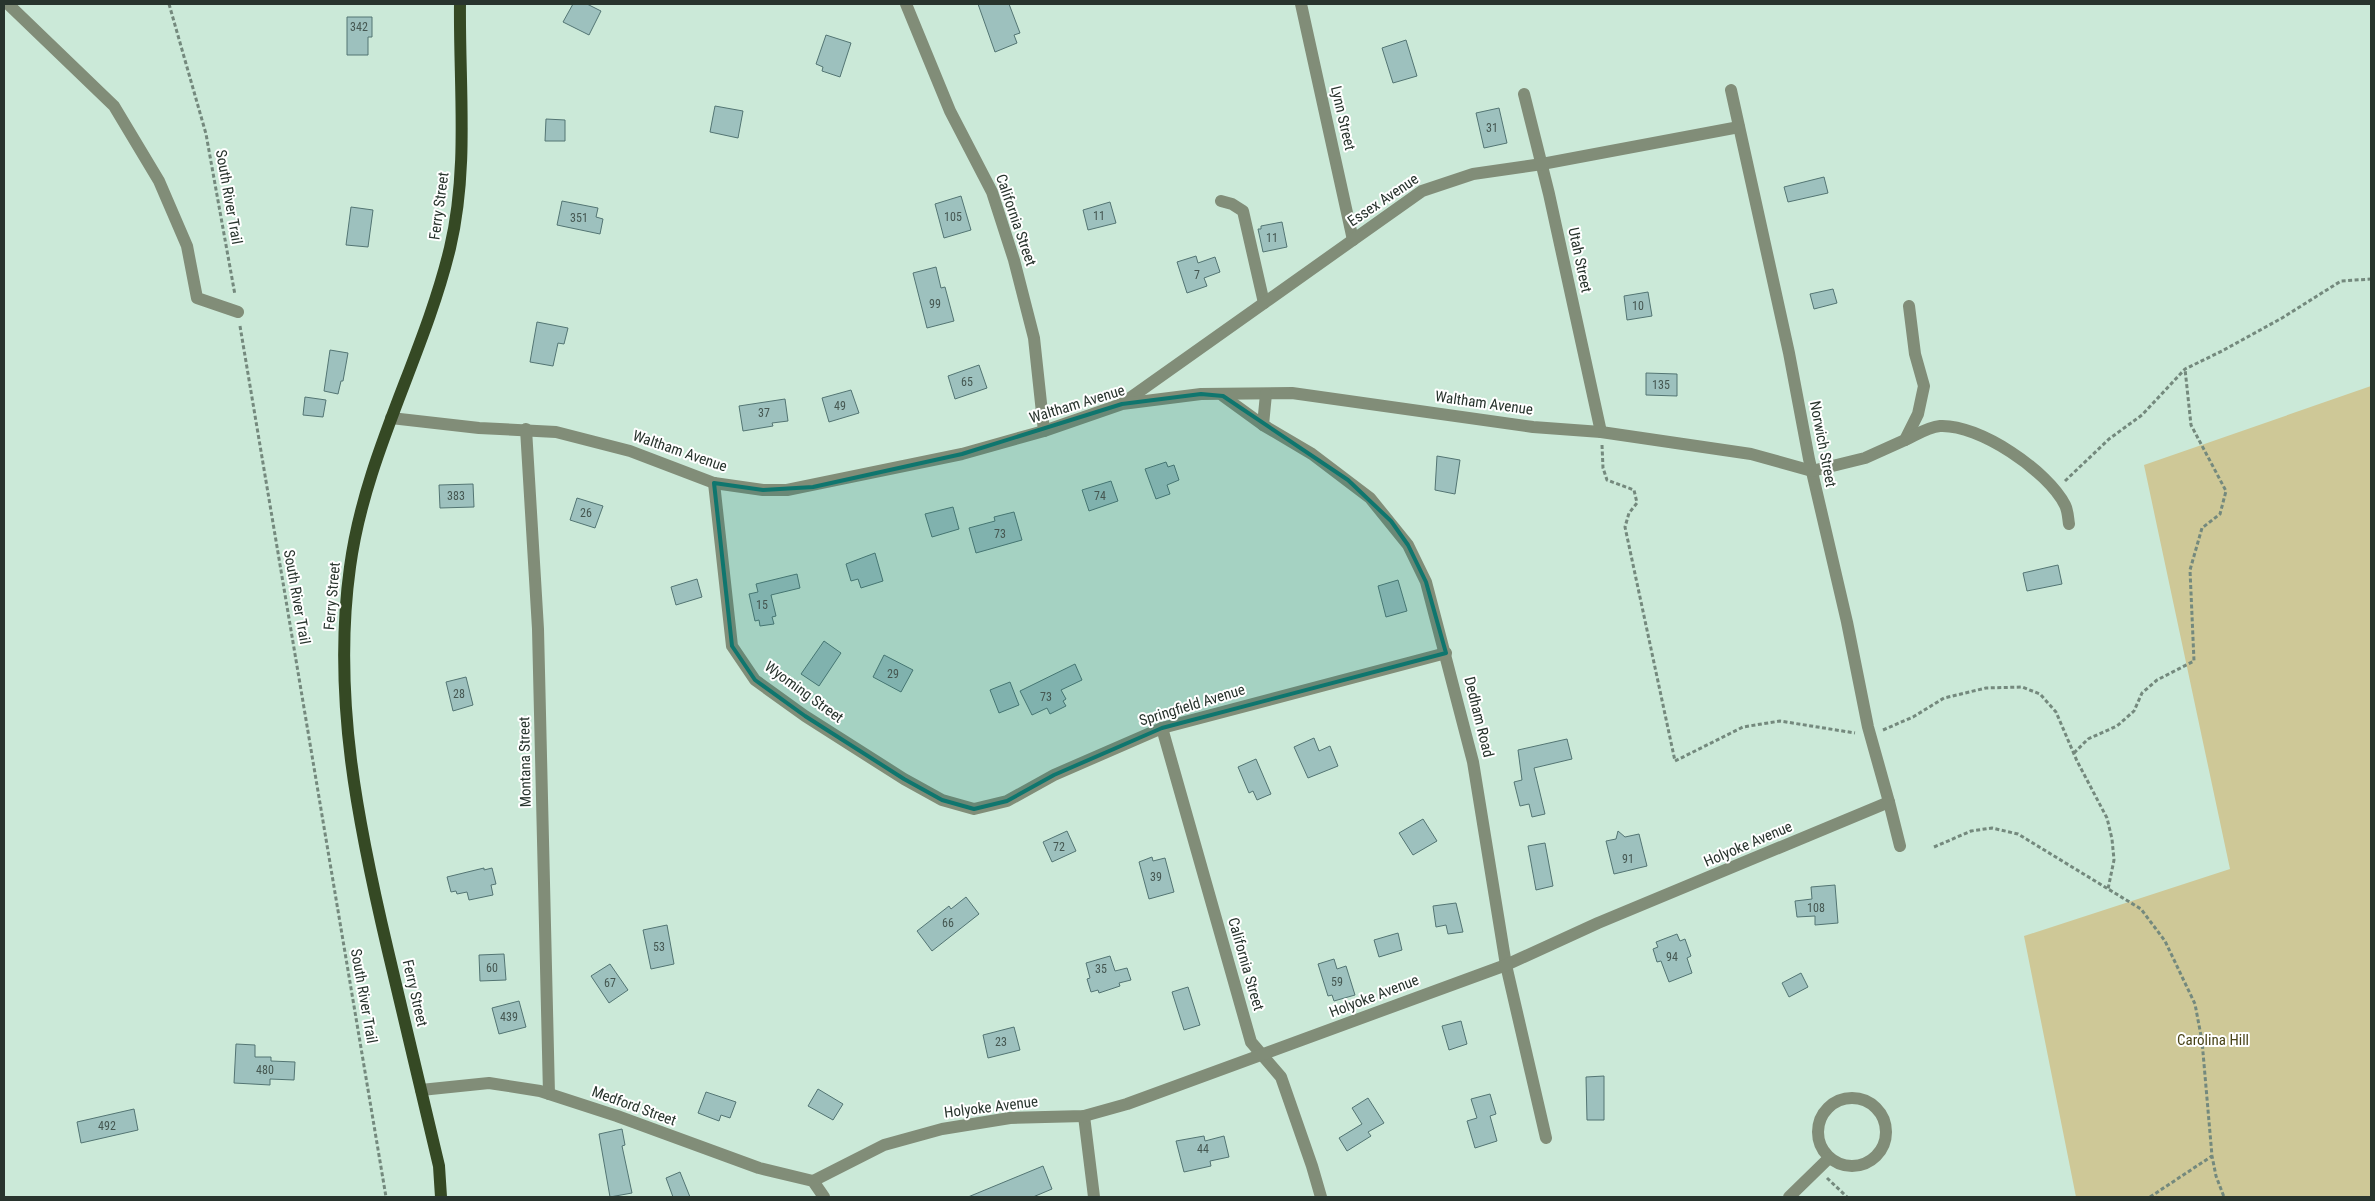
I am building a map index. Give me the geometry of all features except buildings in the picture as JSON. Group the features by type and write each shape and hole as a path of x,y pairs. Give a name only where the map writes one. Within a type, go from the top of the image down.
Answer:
{"main road":[{"name":"Ferry Street","path":"441,1197 439,1166 365,847 352,776 345,698 344,632 354,541 366,494 436,297 456,218 461,147 460,4"}],"street":[{"path":"8,4 114,106 159,181 187,246 197,298 238,312"},
{"name":"California Street","path":"906,4 950,111 992,192 1006,234 1034,338 1044,431"},
{"name":"Lynn Street","path":"1301,4 1353,240"},
{"name":"Norwich Street","path":"1731,90 1870,734 1889,802"},
{"name":"Utah Street","path":"1524,94 1542,164 1601,432"},
{"name":"Essex Avenue","path":"1122,404 1422,191 1473,174 1542,164 1738,127"},
{"path":"1221,201 1232,204 1242,211 1264,303"},
{"path":"1905,440 1918,414 1924,386 1915,354 1909,306"},
{"name":"Waltham Avenue","path":"392,418 479,428 556,432 605,443 714,483 764,490 813,486 962,454 1044,431 1122,404 1192,395 1223,396 1292,393 1533,427 1601,432 1751,454 1812,471"},
{"path":"1263,424 1266,394"},
{"name":"Dedham Road","path":"1223,396 1348,480 1370,498 1391,521 1408,545 1426,582 1473,762 1506,965 1546,1138"},
{"path":"1812,471 1865,458 1925,430 1940,426 1965,430 1988,437 2022,460 2055,491 2066,506 2070,524"},
{"name":"Montana Street","path":"526,429 538,629 549,1094"},
{"name":"Wyoming Street","path":"714,483 732,646 755,680 805,716 904,779"},
{"name":"Springfield Avenue","path":"904,779 942,800 974,809 1007,801 1054,775 1162,728 1446,653"},
{"name":"California Street","path":"1162,728 1251,1042 1260,1056 1281,1077 1321,1197"},
{"path":"1889,802 1900,846"},
{"name":"Holyoke Avenue","path":"813,1181 884,1145 942,1129 1010,1118 1084,1116 1127,1104 1506,965 1598,923 1889,802"},
{"name":"Medford Street","path":"421,1090 489,1083 549,1094 617,1116 750,1165 813,1181"},
{"path":"1848,1098 1860,1099 1873,1105 1881,1113 1887,1132 1885,1144 1878,1156 1860,1166 1842,1166 1829,1158 1820,1145 1818,1131 1822,1117 1831,1105 1848,1098"},
{"path":"1084,1116 1094,1197"},
{"path":"1789,1197 1829,1158"},
{"path":"813,1181 824,1197"}],"path":[{"name":"South River Trail","path":"169,4 206,134 238,312 386,1197"},
{"path":"2055,491 2108,439 2142,415 2186,368 2248,337 2341,281 2371,279"},
{"path":"2074,753 2088,739 2117,726 2134,711 2142,693 2157,680 2194,661 2190,570 2202,528 2220,514 2226,491 2191,425 2186,368"},
{"path":"1601,432 1602,468 1608,480 1634,490 1637,503 1629,513 1625,527 1675,761 1743,727 1780,721 1849,733 1870,734 1913,717 1944,698 1986,688 2022,687 2040,694 2056,712 2074,753 2107,818 2114,860 2108,889"},
{"path":"1934,847 1971,831 1992,828 2018,834 2141,909 2160,934 2195,1004 2202,1041 2212,1156 2216,1176 2224,1197"},
{"path":"2150,1197 2212,1156"},
{"path":"1817,1169 1847,1197"}],"highlighted area":[{"path":"1201,394 1223,396 1348,480 1391,521 1408,545 1426,582 1446,653 1162,728 1054,775 1007,801 974,809 942,800 904,779 805,716 755,680 732,646 714,483 763,490 813,487 962,454 1122,404"}],"green space":[{"name":"Carolina Hill","path":"2371,386 2371,1197 2076,1197 2024,936 2230,869 2144,465"}]}
